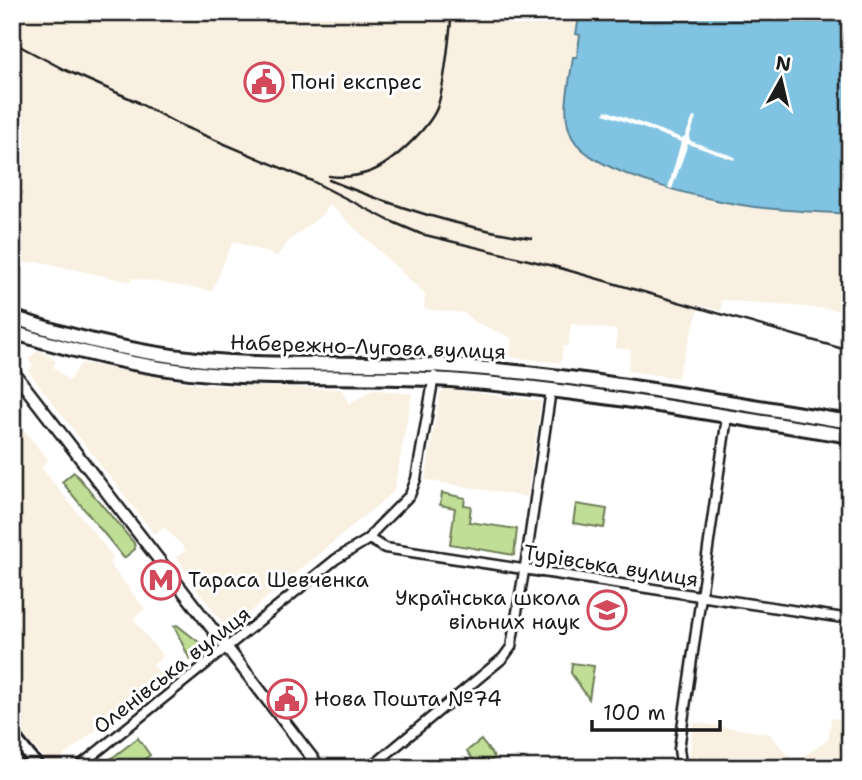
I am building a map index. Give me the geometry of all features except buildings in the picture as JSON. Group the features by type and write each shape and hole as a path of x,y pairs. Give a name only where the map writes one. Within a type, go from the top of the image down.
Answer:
{"main road":[{"name":"Набережно-Лугова вулиця","path":"12,317 117,345 208,360 436,365 559,377 850,422"},
{"name":"Набережно-Лугова вулиця","path":"12,332 105,356 209,374 433,379 551,390 850,436"},
{"path":"12,734 39,768"}],"street":[{"name":"Оленівська вулиця","path":"77,768 336,559 369,539 376,528 406,501 413,488 436,365"},
{"path":"12,370 320,768"},
{"path":"369,768 503,658 513,641 551,390"},
{"path":"680,766 679,749 727,417"},
{"name":"Турівська вулиця","path":"369,539 385,548 850,619"}],"shaded area":[{"path":"12,12 580,12 576,34 580,35 577,58 574,57 569,125 573,138 590,156 632,176 668,188 763,208 850,214 850,311 722,300 721,311 700,305 677,378 628,371 631,350 616,348 617,330 571,324 568,346 563,346 561,363 510,357 512,338 475,322 464,313 424,309 425,294 329,204 323,214 290,240 277,256 233,241 212,291 132,278 131,282 40,262 25,263 12,259"},
{"path":"39,350 56,361 53,366 69,381 81,363 203,385 341,389 349,404 373,389 412,394 394,491 232,627 226,627 176,557 186,550 164,527 154,534 28,371 33,366 28,359"},
{"path":"446,389 541,401 527,497 425,480 440,393"},
{"path":"12,415 48,460 41,467 114,558 109,563 145,609 133,619 163,656 153,665 163,677 52,765 33,746 12,718"},
{"path":"831,718 850,720 850,768 694,768 689,761 693,722 770,734 794,763 828,740"}],"green space":[{"path":"74,472 134,543 135,549 124,558 62,482"},
{"path":"442,493 465,498 464,505 471,506 469,522 517,529 514,555 450,544 455,508 440,505"},
{"path":"576,504 607,509 604,528 573,523"},
{"path":"177,625 205,647 190,660 174,626"},
{"path":"572,663 594,666 589,699 571,673"},
{"path":"138,738 150,755 134,768 99,768"},
{"path":"481,740 495,758 479,768 467,751"}],"water":[{"path":"580,12 850,12 850,214 764,208 719,201 630,176 584,151 568,128 566,108 573,57 577,57 580,35 576,34"}],"pier":[{"path":"605,110 682,138 693,117 696,118 689,138 691,141 735,157 734,160 688,144 672,189 668,188 681,142 604,114"}],"railway":[{"path":"329,176 356,175 380,167 418,135 433,116 440,99 452,12"},
{"path":"12,42 63,69 138,102"},
{"path":"129,98 180,125 312,181 421,234 553,266 850,351"},
{"path":"329,180 429,215 479,229 531,238"}],"place":[{"name":"Поні експрес","path":"264,82"},
{"name":"Тараса Шевченка","path":"161,580"},
{"name":"Українська школа вільних наук","path":"607,610"},
{"name":"Нова Пошта №74","path":"287,699"}]}
